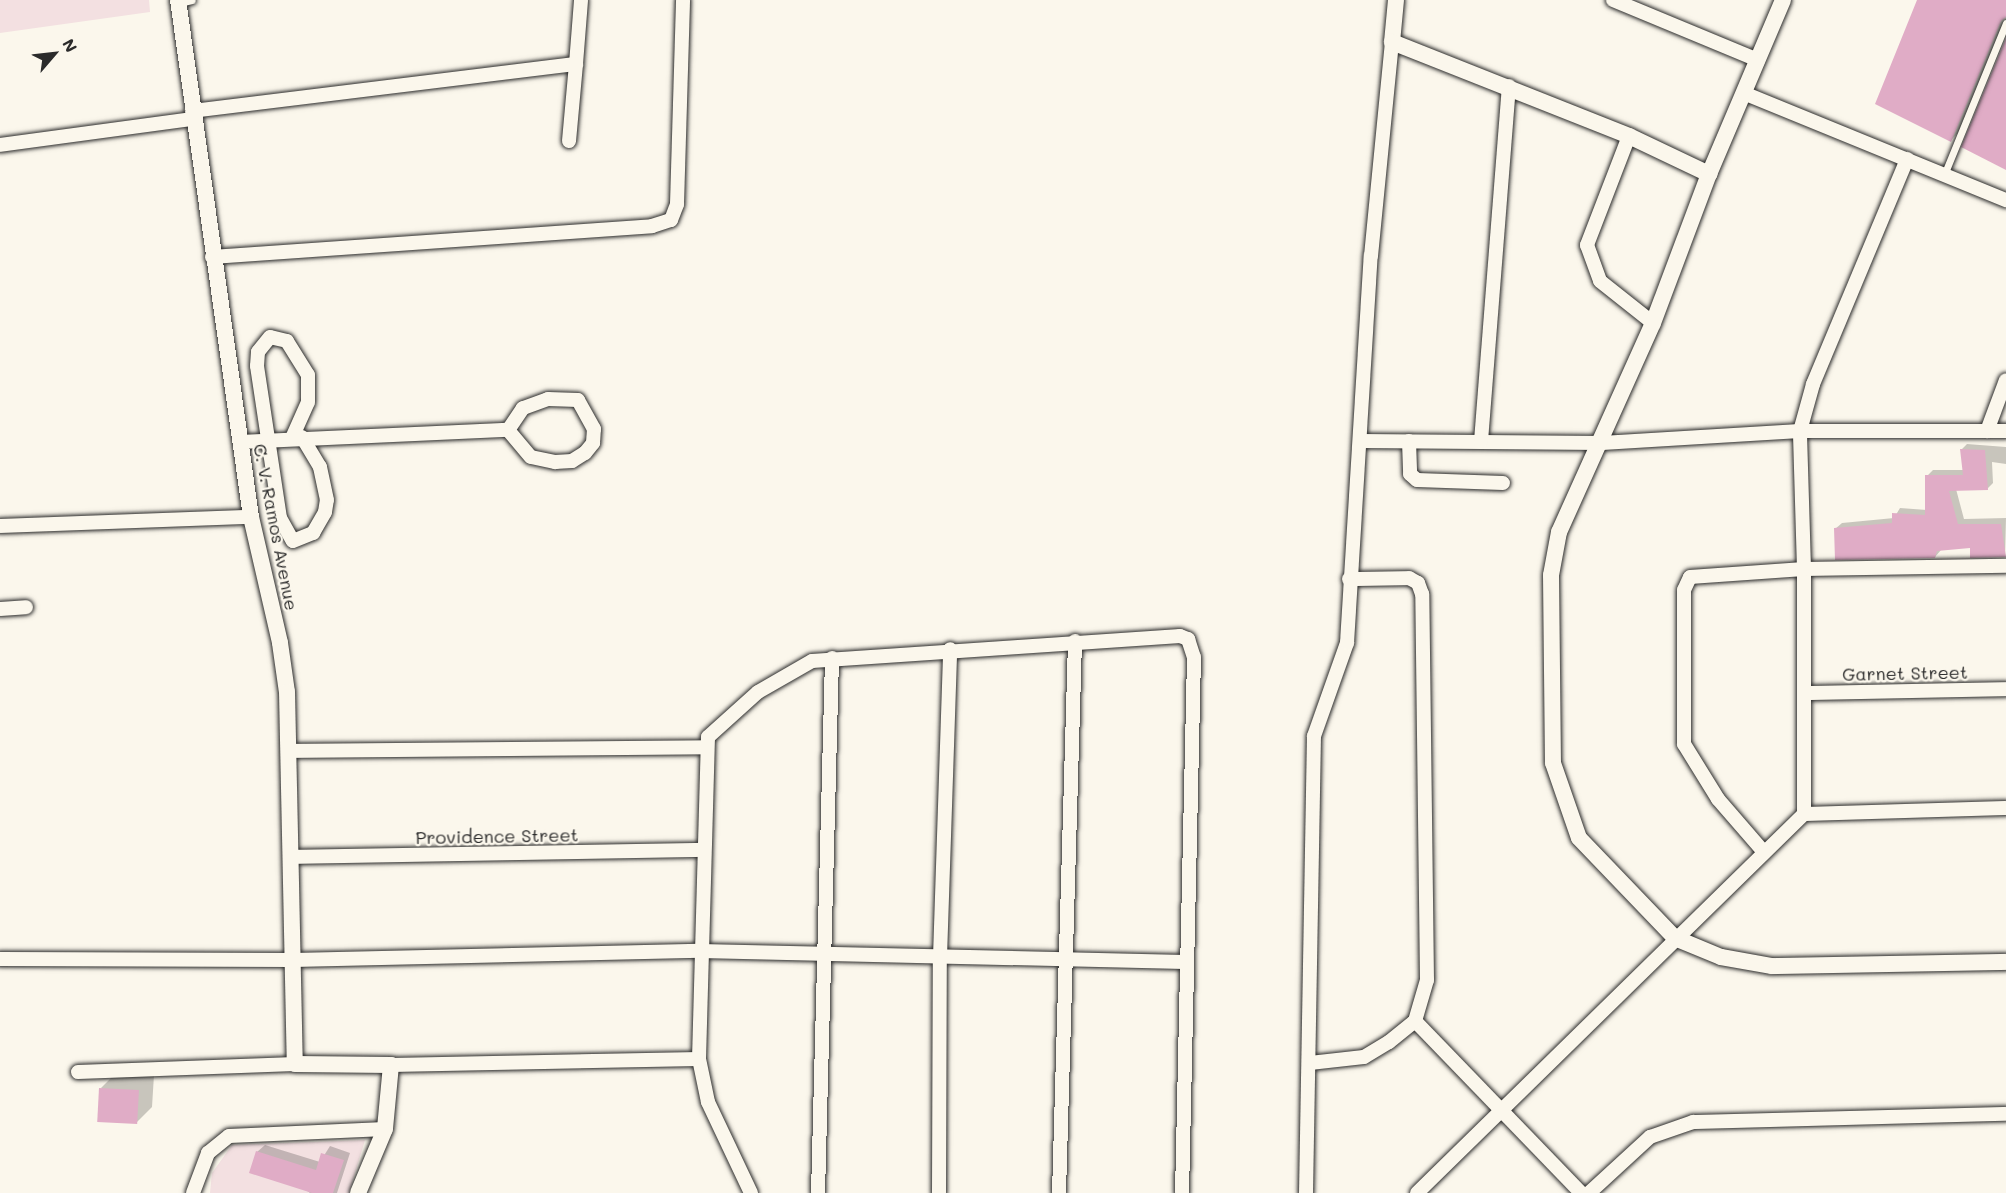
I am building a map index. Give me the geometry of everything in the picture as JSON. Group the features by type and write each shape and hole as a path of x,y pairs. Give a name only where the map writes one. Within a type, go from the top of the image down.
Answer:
{"street":[{"path":"569,141 581,0"},
{"path":"212,257 652,226 671,220 677,204 683,0"},
{"path":"1306,1193 1314,736 1342,662 1360,441 1371,256 1396,0"},
{"path":"1613,0 1758,60"},
{"path":"1783,0 1746,94 1709,174 1653,323 1553,553 1553,763 1579,838 1675,938 1721,957 1772,966 2006,962"},
{"name":"C. V. Ramos Avenue","path":"183,1 193,115 251,517 283,659 293,857 295,1064"},
{"path":"1392,42 1509,86 1629,136 1709,174"},
{"path":"0,145 193,115 576,64"},
{"path":"1482,441 1509,86"},
{"path":"1746,94 2006,200"},
{"path":"1629,136 1587,245 1600,281 1653,323"},
{"path":"1804,814 1804,569 1800,431 1813,384 1907,159"},
{"path":"279,336 294,351 309,385 308,402 297,437 320,467 327,500 325,512 313,533 292,542 280,518 267,440 258,352 262,342 279,336"},
{"path":"1987,431 2006,380"},
{"path":"578,400 594,429 593,443 585,453 572,461 555,462 531,457 508,429 514,417 535,401 578,400"},
{"path":"240,442 297,437 508,429"},
{"path":"1360,441 1602,443 1800,431 2006,431"},
{"path":"1409,441 1410,474 1417,480 1503,483"},
{"path":"0,526 251,517"},
{"path":"1763,851 1718,799 1684,744 1684,590 1690,577 1702,574 1804,569 2006,566"},
{"path":"1310,1064 1364,1057 1415,1021 1427,980 1422,594 1418,583 1409,578 1349,579"},
{"path":"0,609 26,607"},
{"path":"751,1193 708,1102 699,1059 702,850 705,747 708,737 758,692 794,669 832,658 1180,636 1192,647 1182,1193"},
{"path":"1059,1193 1075,641"},
{"path":"939,1193 940,957 950,649"},
{"path":"818,1193 822,953 832,658"},
{"name":"Garnet Street","path":"1805,693 2006,689"},
{"path":"288,751 705,747"},
{"path":"1417,1193 1763,851 1804,814 2006,808"},
{"name":"Providence Street","path":"293,857 702,850"},
{"path":"0,959 293,960 700,951 1065,962 1185,962"},
{"path":"1415,1021 1581,1193"},
{"path":"78,1072 295,1064 391,1065 699,1059"},
{"path":"358,1193 385,1129 391,1065"},
{"path":"1590,1193 1650,1137 1693,1122 2006,1114"},
{"path":"193,1193 208,1153 229,1136 385,1129"}],"lane":[{"path":"1944,175 2006,24"}],"shaded area":[{"path":"0,0 149,0 150,12 0,33"},
{"path":"365,1140 349,1193 210,1193 212,1173 232,1145"}],"building":[{"path":"1917,0 2006,0 2006,17 2001,21 1951,142 1875,104"},
{"path":"2006,38 2006,170 1961,147"},
{"path":"1960,449 1985,450 1988,490 1949,491 1958,524 2001,524 2006,557 1970,558 1970,548 1937,551 1935,558 1835,560 1834,528 1892,523 1892,513 1925,515 1925,475 1963,475"},
{"path":"99,1088 139,1090 137,1124 97,1122"},
{"path":"256,1151 316,1170 321,1153 344,1160 333,1193 312,1193 249,1173"}]}
